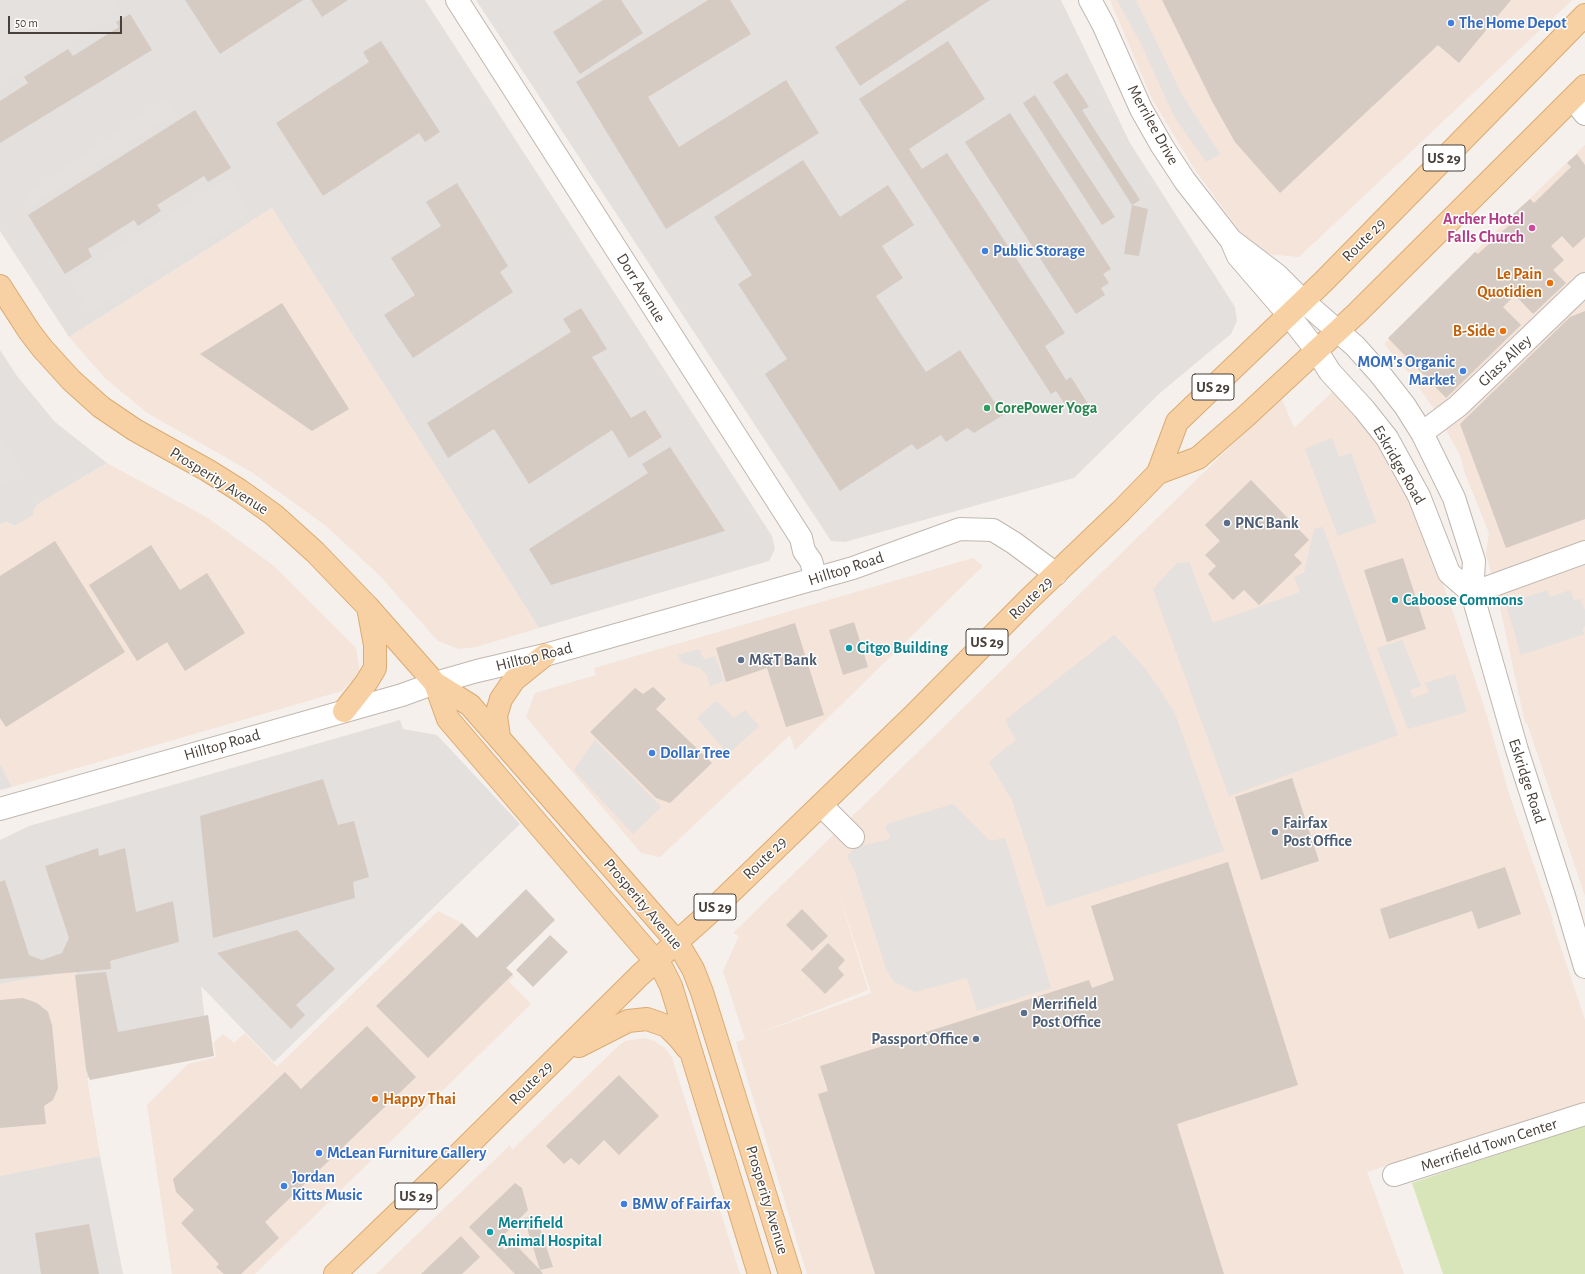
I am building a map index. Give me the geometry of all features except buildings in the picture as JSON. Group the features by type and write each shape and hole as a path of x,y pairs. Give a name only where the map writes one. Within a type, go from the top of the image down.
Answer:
{"main road":[{"name":"Route 29","path":"1158,473 1177,422 1295,307 1324,281 1585,15"},
{"name":"Route 29","path":"335,1274 656,960 822,805 1158,473 1198,458 1245,418 1581,100"},
{"name":"Prosperity Avenue","path":"0,286 29,331 42,348 71,380 101,408 144,436 207,470 274,515 315,552 368,607 435,683 470,705 677,942 693,969 702,992 790,1274"},
{"path":"344,711 366,683 375,668 374,646 368,607"},
{"path":"499,737 496,716 501,698 514,680 545,655"},
{"name":"Prosperity Avenue","path":"435,683 448,720 656,960 671,986 759,1274"},
{"path":"555,1060 615,1026 628,1021 647,1019 661,1023 673,1031 684,1043 696,1067"}],"street":[{"name":"Dorr Avenue","path":"457,0 801,538 804,551 811,561 816,579"},
{"name":"Merrilee Drive","path":"1090,0 1103,24 1141,109 1162,146 1185,181 1231,240 1238,256 1265,290"},
{"name":"Merrilee Drive","path":"1231,240 1277,275 1295,307 1338,330"},
{"name":"Glass Alley","path":"1422,433 1458,406 1585,284"},
{"name":"Eskridge Road","path":"1265,290 1295,307 1316,350 1330,372 1364,409 1387,438 1420,496 1449,573 1472,594"},
{"name":"Eskridge Road","path":"1338,330 1355,346 1380,374 1405,406 1422,433 1454,498 1474,561 1472,594 1517,750 1585,967"},
{"name":"Hilltop Road","path":"0,809 402,695 435,683 477,671 545,655 816,579 853,568 960,529 993,530 1014,543 1056,574"},
{"path":"1472,594 1585,552"},
{"path":"822,805 853,837"},
{"name":"Merrifield Town Center","path":"1394,1175 1585,1114"}],"shaded area":[{"path":"0,0 425,0 772,536 775,549 769,561 539,628 272,208 69,337 0,231"},
{"path":"0,0 114,0 120,10 0,84"},
{"path":"476,0 1061,0 1130,143 1235,307 1237,321 1231,334 1160,393 1074,478 845,542 831,541"},
{"path":"1110,0 1572,0 1299,257 1256,253 1195,170 1152,99"},
{"path":"1117,0 1136,0 1182,95 1220,154 1206,162 1174,116 1141,44"},
{"path":"167,98 175,112 31,206 24,195"},
{"path":"1585,145 1585,896 1527,723 1525,723 1498,598 1486,554 1489,533 1464,471 1460,455 1434,409 1408,372 1384,344 1451,275"},
{"path":"228,178 250,213 90,313 68,278"},
{"path":"272,208 539,628 476,647 459,649 438,641 380,576 325,525 250,471 147,413 105,378 69,337"},
{"path":"0,350 17,376 55,422 107,463 38,504 34,509 33,515 14,526 7,522 0,524"},
{"path":"1332,392 1352,409 1375,439 1407,495 1427,540 1455,618 1488,719 1509,794 1553,920 1552,921 1585,1020 1585,1103 1367,1172 1404,1274 807,1274 736,1042 745,1039 723,971 739,936 733,933 1281,397 1294,428","holes":["836,884 871,993 755,1035 868,990"]},
{"path":"0,436 23,471 0,486"},
{"path":"1332,438 1339,457 1351,453 1376,522 1338,536 1305,449"},
{"path":"107,463 208,518 274,566 356,648 360,673 342,691 12,787 0,764 0,524 7,522 13,526 33,515 34,509 38,504"},
{"path":"1323,527 1398,735 1229,796 1153,589 1177,563 1189,562 1213,623 1300,592 1294,577 1304,573 1314,529"},
{"path":"973,558 983,566 795,750 790,735 660,857 641,853 526,717 535,693 596,675 594,668"},
{"path":"1547,590 1550,597 1570,590 1574,600 1580,599 1585,610 1585,626 1582,628 1584,634 1521,655 1506,604"},
{"path":"1114,635 1145,668 1174,711 1224,851 1047,907 1012,800 989,762 1016,740 1005,720"},
{"path":"1402,640 1421,686 1410,690 1413,698 1429,692 1425,683 1455,674 1467,712 1408,729 1377,648"},
{"path":"699,649 704,659 715,656 724,681 710,686 707,675 700,668 682,663 678,655"},
{"path":"716,701 734,718 745,710 759,726 728,754 697,718"},
{"path":"400,720 403,729 437,735 520,824 274,1062 201,986 209,1057 87,1078 76,970 0,984 0,840 29,826"},
{"path":"595,740 661,807 633,834 574,770"},
{"path":"0,764 12,787 0,790"},
{"path":"953,804 990,841 1005,838 1051,988 977,1011 967,978 915,992 893,981 886,968 854,869 847,856 861,843 865,845 887,840 891,836 885,828 887,824"},
{"path":"438,911 462,923 514,976 509,982 531,1004 255,1274 172,1274 147,1105 188,1064 216,1057 214,1042 223,1034 234,1043 245,1033 277,1067"},
{"path":"76,970 87,1078 100,1156 0,1176 0,984"},
{"name":"BMW of Fairfax","path":"644,1038 654,1041 665,1048 672,1058 740,1274 376,1274 510,1145 512,1150 616,1048 625,1041"},
{"path":"100,1156 123,1274 0,1274 0,1176"}],"green space":[{"path":"1585,1125 1585,1274 1443,1274 1412,1183"}],"place":[{"name":"The Home Depot","path":"1451,23"},
{"name":"Archer Hotel Falls Church","path":"1532,228"},
{"name":"Public Storage","path":"985,251"},
{"name":"Le Pain Quotidien","path":"1550,283"},
{"name":"B-Side","path":"1503,331"},
{"name":"MOM's Organic Market","path":"1463,371"},
{"name":"CorePower Yoga","path":"987,408"},
{"name":"PNC Bank","path":"1227,523"},
{"name":"Caboose Commons","path":"1395,600"},
{"name":"Citgo Building","path":"849,648"},
{"name":"M&T Bank","path":"741,660"},
{"name":"Dollar Tree","path":"652,753"},
{"name":"Fairfax Post Office","path":"1275,832"},
{"name":"Merrifield Post Office","path":"1024,1013"},
{"name":"Passport Office","path":"976,1039"},
{"name":"Happy Thai","path":"375,1099"},
{"name":"McLean Furniture Gallery","path":"319,1153"},
{"name":"Jordan Kitts Music","path":"284,1186"},
{"name":"BMW of Fairfax","path":"624,1204"},
{"name":"Merrifield Animal Hospital","path":"490,1232"}]}
